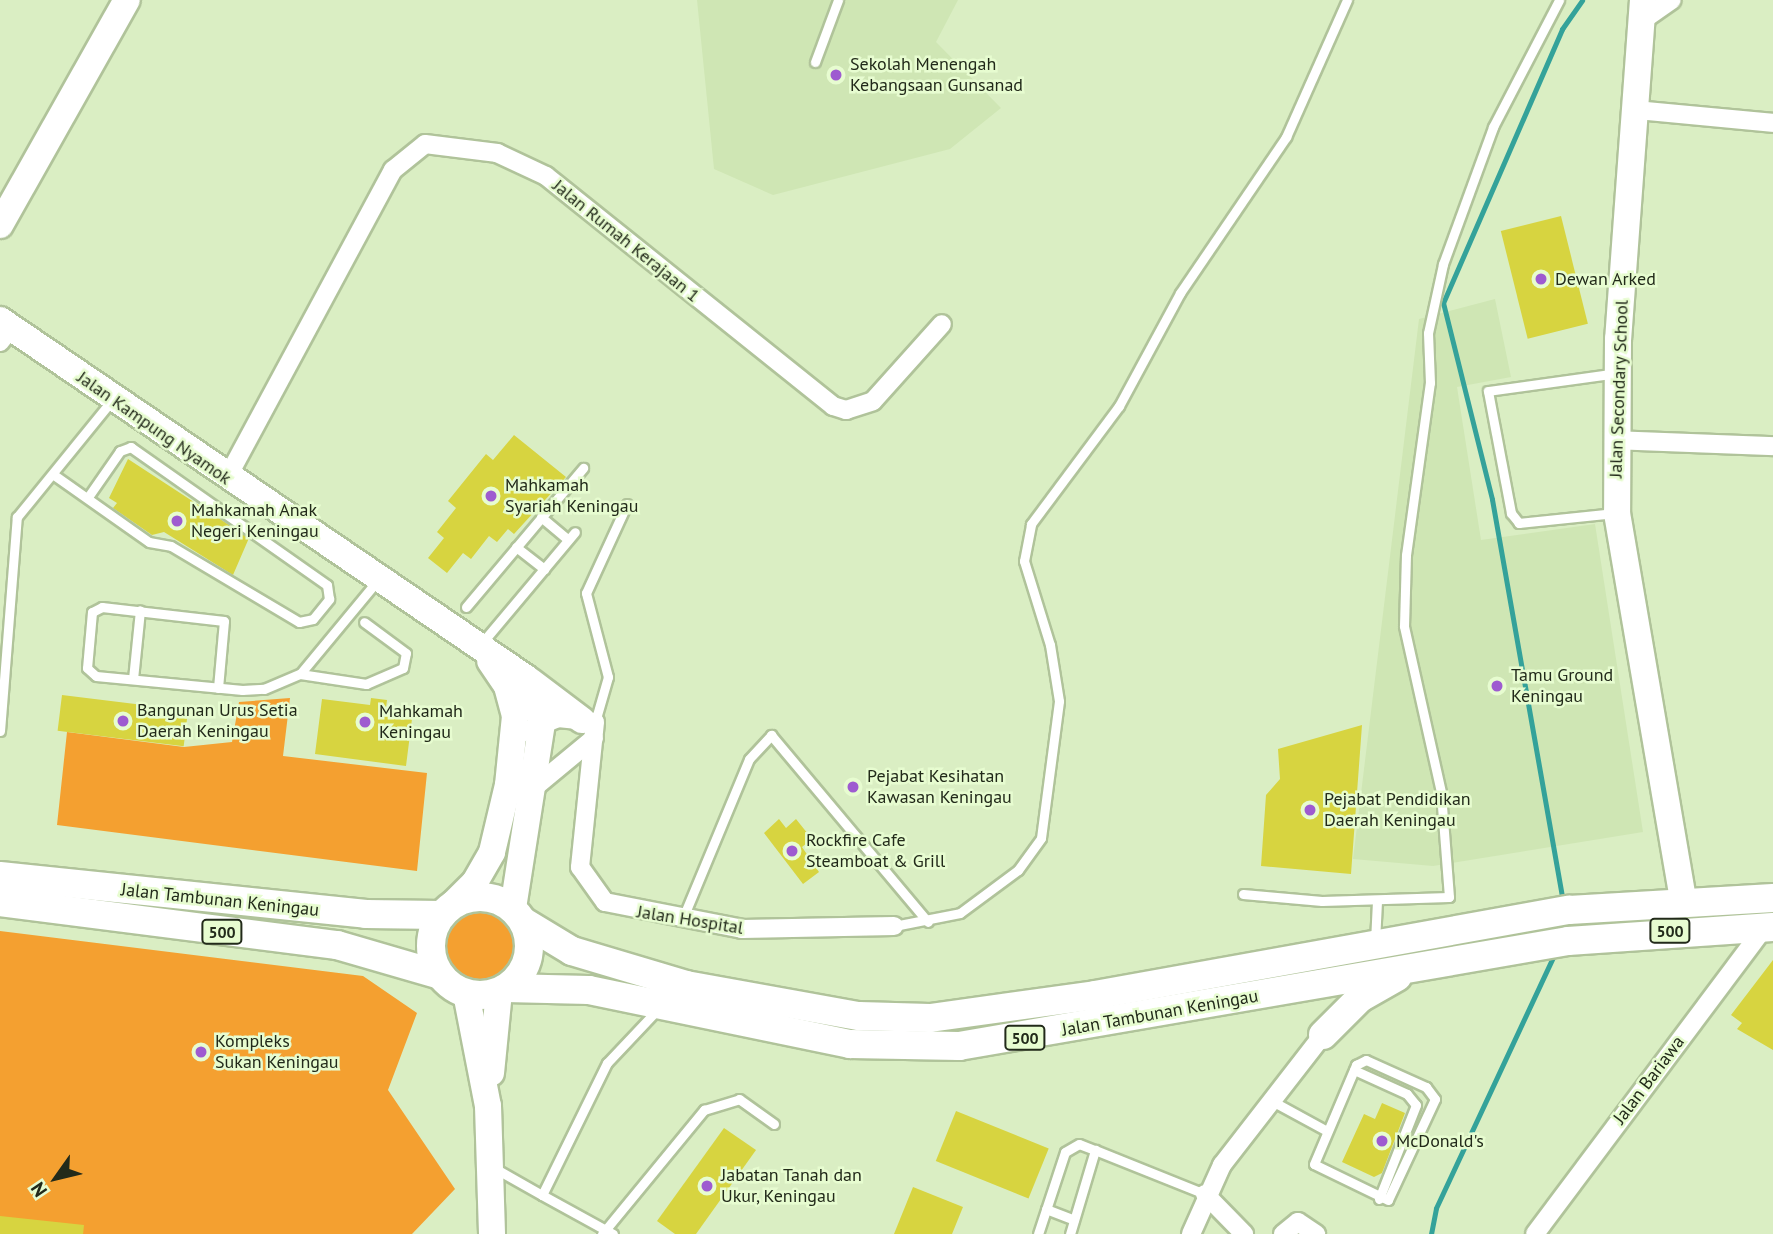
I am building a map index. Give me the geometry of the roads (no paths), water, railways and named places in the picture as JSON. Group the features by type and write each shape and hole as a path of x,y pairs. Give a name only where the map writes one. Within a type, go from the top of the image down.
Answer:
{"main road":[{"name":"Jalan Tambunan Keningau","path":"0,876 366,914 447,910"},
{"name":"500","path":"447,910 484,896 519,916"},
{"name":"Jalan Tambunan Keningau","path":"519,916 572,951 685,985 894,1018 1002,1010 1569,910 1683,899 1773,898"},
{"name":"Jalan Tambunan Keningau","path":"0,902 337,945 440,975"},
{"path":"440,975 430,945 447,910"},
{"path":"503,990 530,951 519,916"},
{"name":"Jalan Tambunan Keningau","path":"503,990 589,990 660,1007 850,1044 950,1046 1555,943 1769,927"},
{"path":"1322,1035 1371,990 1439,961"},
{"name":"500","path":"440,975 466,993 503,990"},
{"path":"1268,993 1324,1003 1328,1015 1322,1035"}],"street":[{"path":"0,225 127,0"},
{"path":"1643,7 1672,0"},
{"name":"Jalan Secondary School","path":"1643,7 1617,373 1614,440 1617,513 1683,899"},
{"path":"1636,110 1773,123"},
{"name":"Jalan Rumah Kerajaan 1","path":"227,478 393,170 425,144 497,153 546,176 833,406 846,410 873,401 942,324"},
{"name":"Jalan Kampung Nyamok","path":"4,330 112,400 480,650 526,678 590,726"},
{"path":"1614,440 1773,446"},
{"name":"Jalan Kampung Nyamok","path":"447,910 475,882 492,852 514,736 507,686 480,650"},
{"path":"519,916 539,784 542,723 526,678"},
{"path":"514,736 542,723 590,726"},
{"path":"539,784 590,726"},
{"name":"Jalan Hospital","path":"590,726 587,793 579,840 587,884 616,907 682,922 776,931 894,926"},
{"path":"539,784 573,774 587,793"},
{"name":"Jalan Bariawa","path":"1535,1234 1769,927"},
{"path":"488,1106 503,990"},
{"path":"466,993 488,1106 492,1234"},
{"path":"1191,1234 1206,1194 1322,1035"},
{"path":"1206,1194 1244,1234"},
{"path":"1283,1234 1298,1222 1316,1234"}],"lane":[{"path":"815,62 838,0"},
{"path":"894,926 928,922 980,901 1018,870 1041,838 1059,701 1050,645 1024,561 1031,524 1119,406 1186,283 1286,137 1347,0"},
{"path":"1243,894 1377,901 1449,897 1441,792 1404,626 1406,555 1430,383 1428,333 1443,264 1493,127 1559,0"},
{"path":"1617,373 1488,391 1511,513 1519,523 1617,513"},
{"path":"0,732 4,622 11,540 17,517 54,475 112,400"},
{"path":"54,475 149,542 171,546 299,622 313,619 329,598 327,585 131,447 120,451 88,497"},
{"path":"466,607 583,468"},
{"path":"590,726 608,677 586,593 627,503"},
{"path":"480,650 571,536 541,517"},
{"path":"516,547 544,569"},
{"path":"218,688 224,621 102,607 92,612 87,668 96,676 132,680 218,688 242,690 278,686 300,674 377,581"},
{"path":"132,680 140,610"},
{"path":"300,674 366,684 403,668 406,653 364,622"},
{"path":"682,922 749,759 771,735 928,922"},
{"path":"1374,945 1377,901"},
{"path":"542,1195 607,1063 660,1007"},
{"path":"1366,1060 1426,1087 1436,1099 1396,1195 1379,1199 1316,1170 1327,1132 1354,1070 1366,1060"},
{"path":"1354,1070 1407,1094 1416,1105 1379,1199"},
{"path":"490,1165 607,1232 704,1110 739,1099 774,1124"},
{"path":"1272,1101 1327,1132"},
{"path":"1040,1233 1065,1152 1079,1144 1206,1194"},
{"path":"1070,1234 1095,1150"},
{"path":"1046,1209 1074,1220"}],"waterway":[{"path":"1563,902 1492,499 1443,303 1562,29 1582,0"},
{"path":"1431,1234 1436,1208 1555,953"}],"place":[{"name":"Sekolah Menengah Kebangsaan Gunsanad","path":"836,75"},
{"name":"Dewan Arked","path":"1541,279"},
{"name":"Mahkamah Syariah Keningau","path":"491,496"},
{"name":"Mahkamah Anak Negeri Keningau","path":"177,521"},
{"name":"Tamu Ground Keningau","path":"1497,686"},
{"name":"Bangunan Urus Setia Daerah Keningau","path":"123,721"},
{"name":"Mahkamah Keningau","path":"365,722"},
{"name":"Pejabat Kesihatan Kawasan Keningau","path":"853,787"},
{"name":"Pejabat Pendidikan Daerah Keningau","path":"1310,810"},
{"name":"Rockfire Cafe Steamboat & Grill","path":"792,851"},
{"name":"Kompleks Sukan Keningau","path":"201,1052"},
{"name":"McDonald's","path":"1382,1141"},
{"name":"Jabatan Tanah dan Ukur, Keningau","path":"707,1186"}]}
